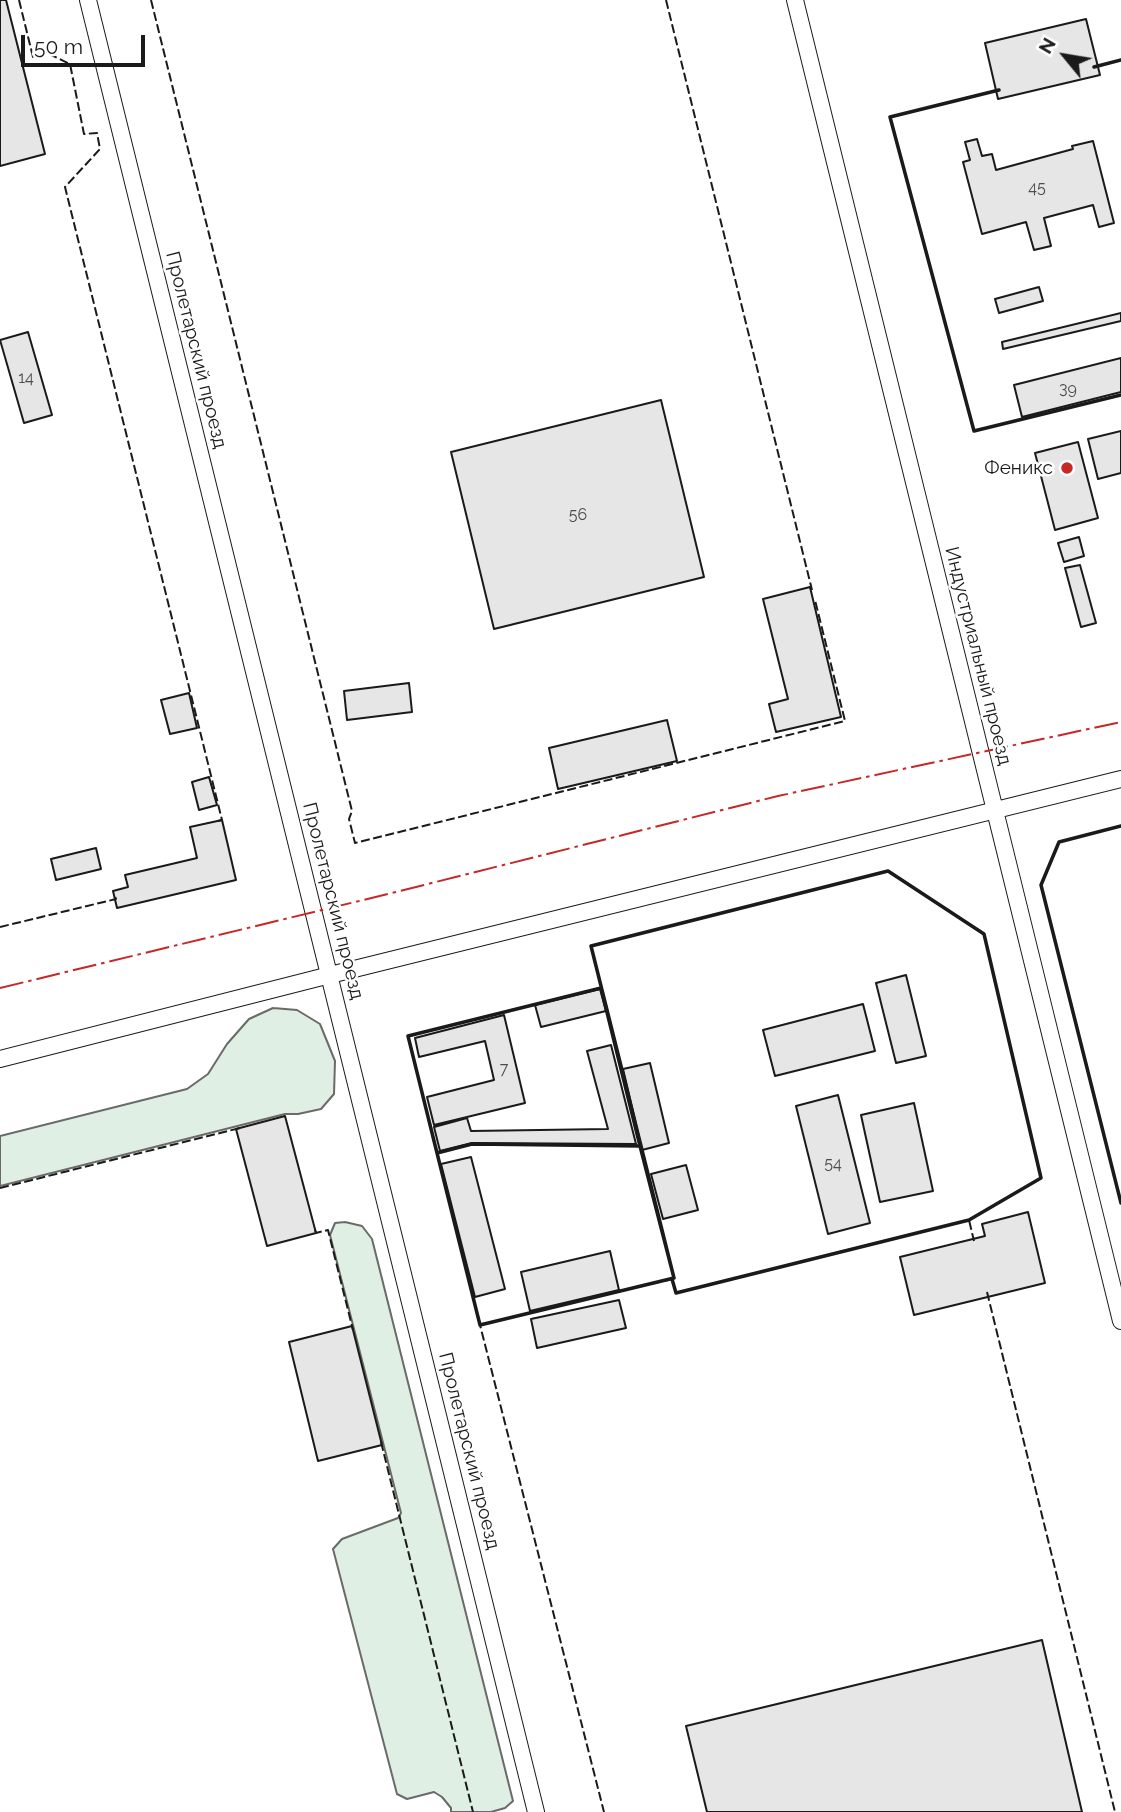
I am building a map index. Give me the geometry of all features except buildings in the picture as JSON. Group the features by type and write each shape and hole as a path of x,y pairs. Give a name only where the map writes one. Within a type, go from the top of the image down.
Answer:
{"street":[{"name":"Пролетарский проезд","path":"88,0 536,1812"},
{"name":"Индустриальный проезд","path":"795,0 1121,1321"},
{"path":"0,1059 1121,779"}],"green space":[{"path":"273,1008 297,1010 320,1024 335,1061 334,1094 321,1109 285,1114 0,1186 0,1136 187,1089 208,1074 227,1044 249,1019"},
{"path":"335,1223 362,1226 372,1239 513,1801 505,1808 491,1812 451,1812 442,1797 434,1792 407,1799 397,1794 333,1549 342,1539 398,1518 401,1513 330,1235"}],"fence":[{"path":"19,0 33,57 47,53 70,64 84,134 97,133 100,149 65,187 222,820 218,821"},
{"path":"151,0 352,811 349,819 355,843 845,721 815,600"},
{"path":"666,0 812,590"},
{"path":"0,927 116,899 115,896"},
{"path":"0,1188 240,1128"},
{"path":"616,1292 672,1279 676,1293 969,1220 974,1241"},
{"path":"315,1230 316,1233 328,1230 353,1330"},
{"path":"987,1292 1115,1812"},
{"path":"534,1312 480,1325 604,1812"},
{"path":"381,1442 473,1812"}],"wall":[{"path":"1094,67 1121,60"},
{"path":"999,90 890,117 974,431 1121,395"},
{"path":"1121,826 1059,842 1041,885 1121,1203"},
{"path":"888,871 984,934 1041,1178 969,1220 676,1293 591,946 888,871"},
{"path":"601,988 640,1146 472,1144 437,1153 408,1036 601,988"},
{"path":"472,1144 640,1146 674,1278 480,1325 437,1153 472,1144"}],"power":[{"path":"0,988 778,796 1121,722"}],"place":[{"name":"Феникс","path":"1067,468"}]}
